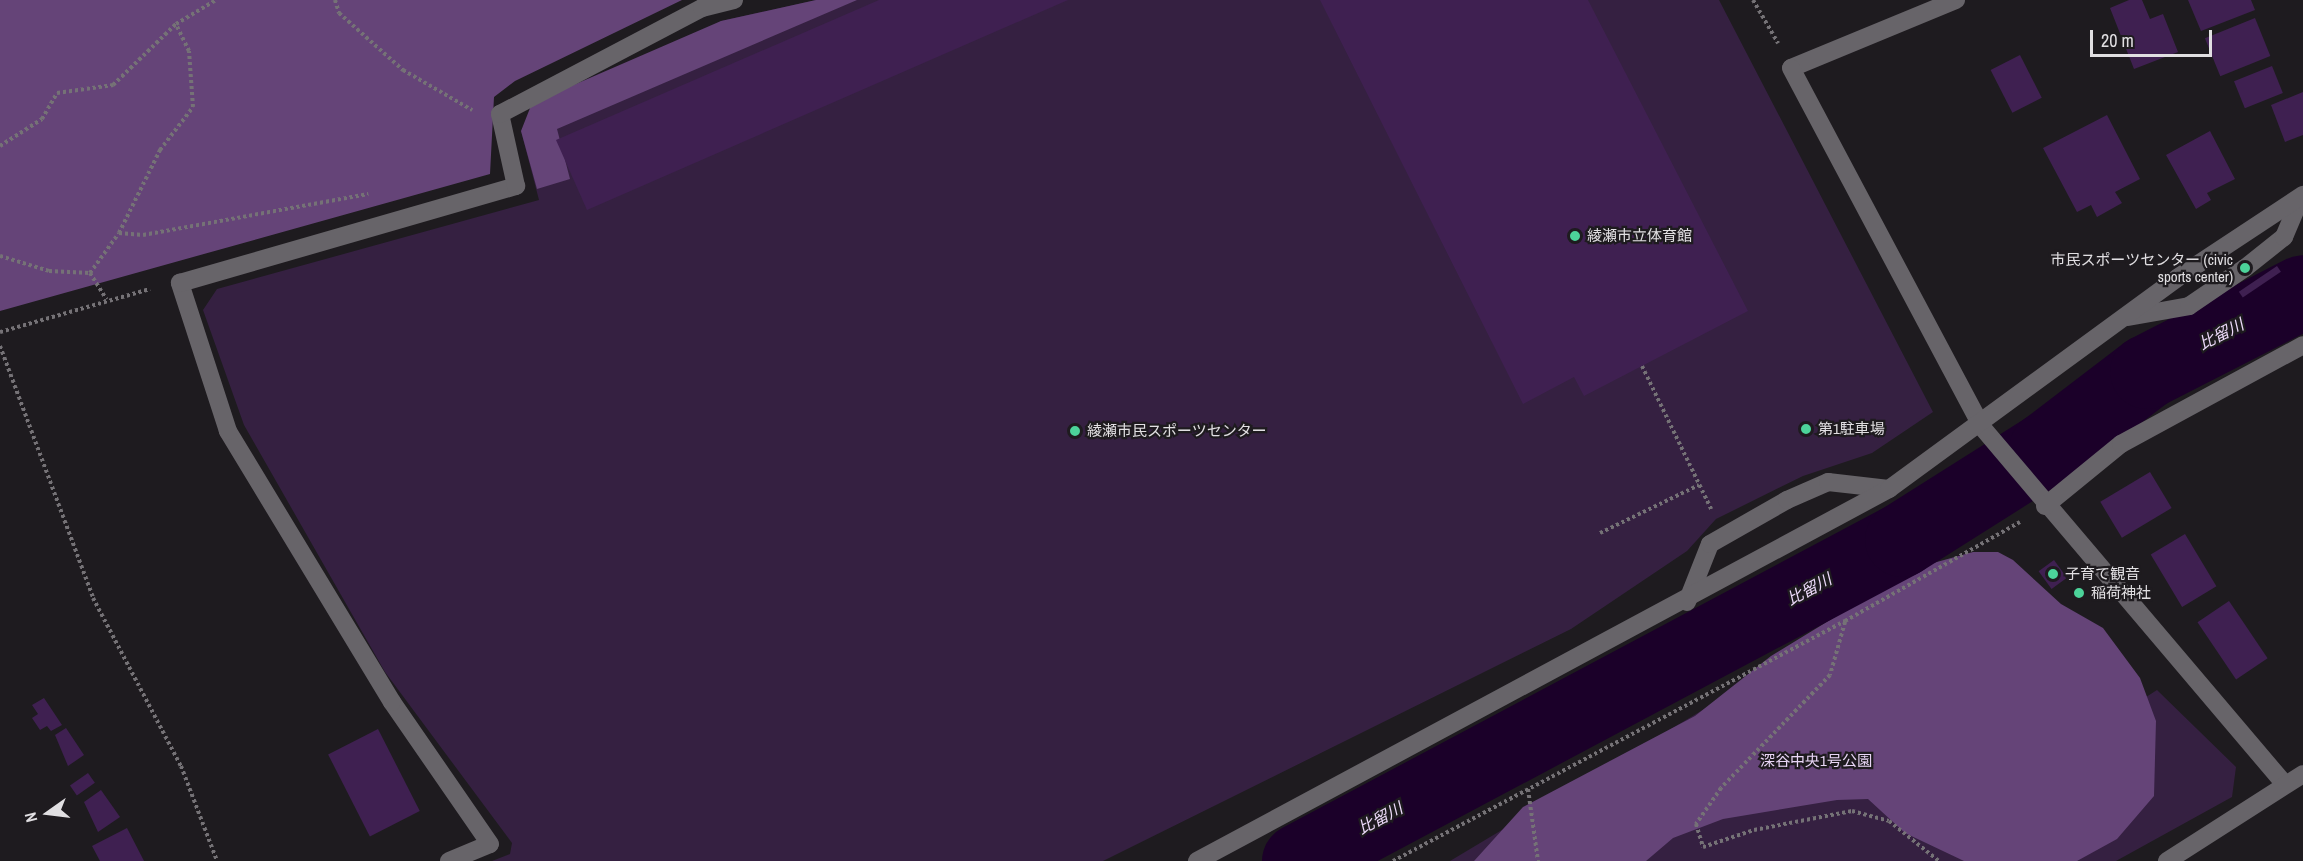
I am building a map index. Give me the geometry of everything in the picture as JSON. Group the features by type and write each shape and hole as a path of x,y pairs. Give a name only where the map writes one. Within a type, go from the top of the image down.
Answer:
{"street":[{"path":"450,861 490,844 392,702 228,431 180,282 516,186 500,114 702,8 734,0"},
{"path":"1956,0 1791,68 1981,426 2045,506 2285,785"},
{"path":"2128,317 2189,306 2245,268 2284,237 2302,196"},
{"path":"1197,861 1687,602 1889,489 1981,426 2128,317 2302,196"},
{"path":"2045,506 2121,444 2303,345"},
{"path":"1687,602 1710,544 1787,500 1828,482 1889,489"},
{"path":"2167,861 2303,774"}],"path":[{"path":"0,146 42,119 57,93 113,85 176,24 216,0"},
{"path":"334,0 339,13 403,70 478,113 500,114"},
{"path":"1753,0 1791,68"},
{"path":"90,273 118,233 160,150 193,107 189,51 176,24"},
{"path":"118,233 143,235 373,193"},
{"path":"0,256 49,271 90,273"},
{"path":"90,273 106,299"},
{"path":"0,332 106,299 180,282"},
{"path":"0,346 93,598 181,766 217,861"},
{"path":"1642,366 1716,519"},
{"path":"1600,533 1699,485"},
{"path":"1393,861 1845,621 2045,506"},
{"path":"1845,621 1830,675 1721,788 1696,824 1702,847 1754,830 1852,811 1889,821 1939,861"},
{"path":"1528,789 1538,861"}],"green space":[{"path":"0,0 682,0 515,81 494,97 490,174 0,311"},
{"name":"綾瀬市民スポーツセンター","path":"816,0 1719,0 1933,412 1872,453 1803,476 1716,519 1687,551 1571,629 1103,861 492,861 510,854 512,843 385,672 244,425 203,310 217,289 539,200 521,131 721,21"},
{"path":"816,0 857,0 557,129 570,179 537,189 521,131 532,103 721,21"},
{"name":"深谷中央1号公園","path":"1973,552 1998,552 2013,560 2061,604 2103,628 2140,678 2156,721 2154,796 2117,839 2077,861 1964,861 1905,833 1868,799 1837,800 1723,819 1673,838 1646,861 1474,861 1523,807 1695,716 1771,656 1915,568"},
{"name":"深谷中央1号公園","path":"1808,647 2060,752 2157,690 2236,767 2232,797 2116,861 1450,861"}],"building":[{"path":"879,0 1068,0 587,210 556,140"},
{"name":"綾瀬市立体育館","path":"1320,0 1588,0 1748,311 1584,396 1574,377 1523,404"},
{"path":"2129,0 2142,0 2150,19 2163,14 2178,52 2134,69 2110,8"},
{"path":"2188,0 2251,0 2255,10 2201,31"},
{"path":"2255,18 2270,56 2220,76 2205,38"},
{"path":"2020,55 2042,98 2012,113 1991,70"},
{"path":"2272,66 2283,93 2245,108 2234,81"},
{"path":"2303,92 2303,135 2285,142 2271,105"},
{"path":"2107,115 2140,179 2115,192 2122,203 2097,217 2091,205 2077,212 2043,148"},
{"path":"2210,131 2235,179 2207,193 2211,200 2196,209 2166,155"},
{"path":"2277,266 2281,272 2243,298 2239,292"},
{"path":"2150,472 2172,508 2122,538 2100,502"},
{"path":"2185,534 2216,586 2182,607 2151,555"},
{"name":"子育て観音","path":"2054,560 2067,578 2052,589 2039,571"},
{"path":"2229,601 2268,658 2236,679 2197,622"},
{"path":"44,698 62,725 51,731 47,726 40,730 32,718 38,714 32,705"},
{"path":"66,728 84,755 68,766 55,735"},
{"path":"378,729 420,811 370,836 328,754"},
{"path":"88,773 95,783 77,795 70,786"},
{"path":"101,790 120,817 98,832 84,802"},
{"path":"127,828 144,861 100,861 92,846"}],"waterway":[{"name":"比留川","path":"1299,861 1902,540 2046,449 2147,372 2303,292"}],"place":[{"name":"綾瀬市立体育館","path":"1575,236"},
{"name":"市民スポーツセンター (civic sports center)","path":"2245,268"},
{"name":"第1駐車場","path":"1806,429"},
{"name":"綾瀬市民スポーツセンター","path":"1075,431"},
{"name":"子育て観音","path":"2053,574"},
{"name":"稲荷神社","path":"2079,593"}]}
